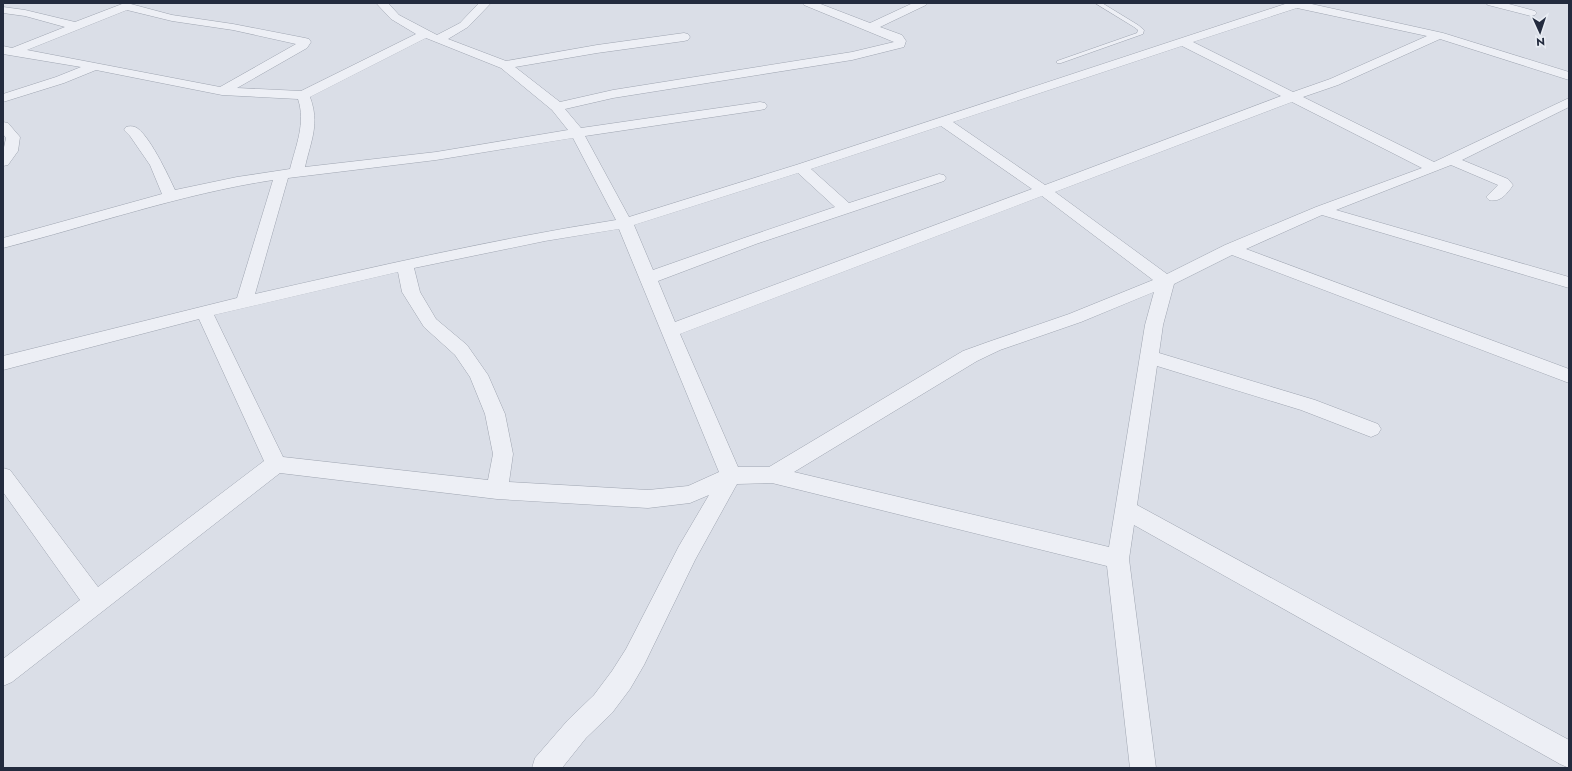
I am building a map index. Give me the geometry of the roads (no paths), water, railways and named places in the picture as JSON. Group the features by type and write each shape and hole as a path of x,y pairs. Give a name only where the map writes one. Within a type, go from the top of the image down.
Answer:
{"street":[{"path":"382,3 395,17 432,36 505,65 557,107 576,133 625,223 731,476"},
{"path":"9,50 222,91 303,95 432,36 464,25 484,3"},
{"path":"557,107 628,91 852,56 900,44 898,38 808,3"},
{"path":"869,28 922,3"},
{"path":"1492,3 1531,13"},
{"path":"3,363 244,302 405,265 545,236 625,223 801,168 1296,4 1439,35 1569,76"},
{"path":"9,50 76,26 126,5 172,18 305,42 304,45 222,91"},
{"path":"3,10 25,13 76,26"},
{"path":"670,331 1334,82 1439,35"},
{"path":"505,65 596,49 684,38"},
{"path":"1183,42 1292,97 1442,164 1506,184 1494,197"},
{"path":"3,98 60,80 96,66"},
{"path":"244,302 289,173 309,122 308,109 303,95"},
{"path":"772,475 970,356 994,346 1075,318 1166,281 1231,249 1321,210 1442,164 1569,102"},
{"path":"3,244 170,196 237,181 289,173 436,156 576,133 760,106"},
{"path":"942,121 1043,190 1166,281"},
{"path":"3,126 13,137 13,147 10,155 3,162"},
{"path":"131,130 135,133 157,165 170,196"},
{"path":"801,168 845,208"},
{"path":"648,278 845,208 939,178"},
{"path":"1321,210 1569,283"},
{"path":"1231,249 1569,376"},
{"path":"405,265 411,292 426,317 430,323 461,350 479,375 495,414 504,454 497,490"},
{"path":"1143,768 1118,559 1154,325 1166,281"},
{"path":"204,312 276,464"},
{"path":"1149,357 1308,405 1371,429"},
{"path":"3,674 276,464 497,490 648,499 690,494 731,476 772,475 1118,559"},
{"path":"3,476 96,603"},
{"path":"546,768 577,729 603,704 621,680 635,657 687,554 731,476"},
{"path":"1126,510 1569,754"}],"lane":[{"path":"1059,62 1140,34 1141,30 1136,26 1098,3"}]}
